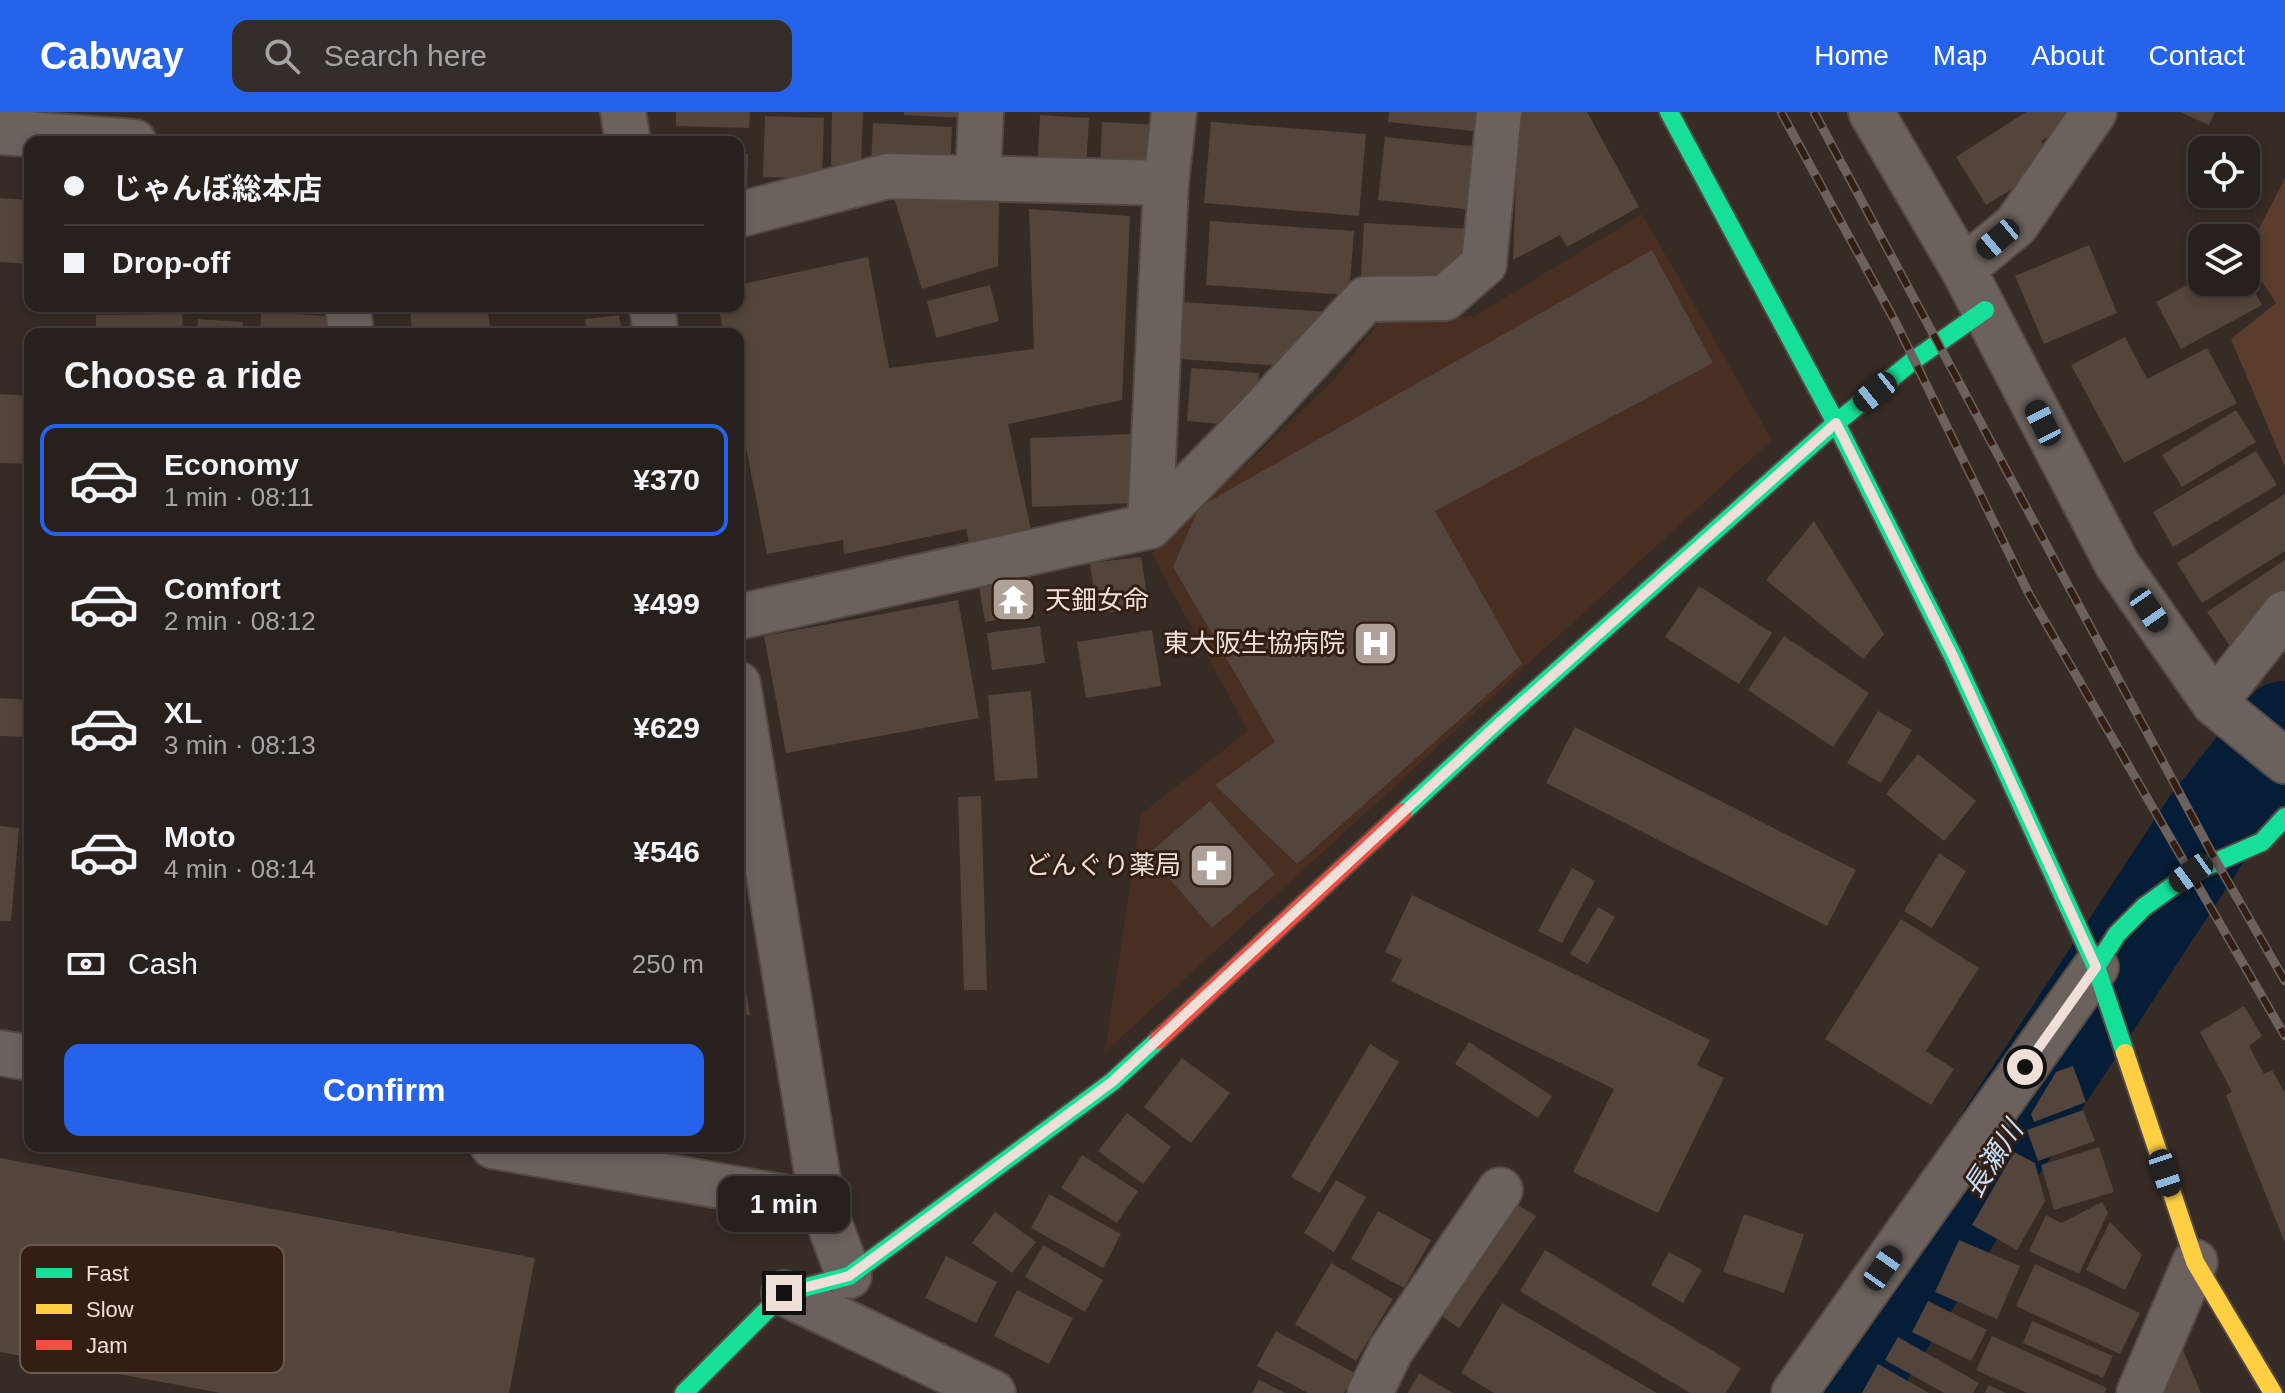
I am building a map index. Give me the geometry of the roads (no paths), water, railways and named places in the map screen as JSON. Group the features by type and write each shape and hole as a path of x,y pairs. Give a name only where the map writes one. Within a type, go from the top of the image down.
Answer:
{"street":[{"path":"623,112 627,136"},
{"path":"978,178 981,112"},
{"path":"1150,526 1166,183 1174,112"},
{"path":"744,616 1150,526 1366,299 1445,298 1484,264 1499,112"},
{"path":"1669,112 1836,423 1954,658 2096,967 2195,1262 2273,1393"},
{"path":"1871,112 1963,269 2117,564 2214,703 2285,761"},
{"path":"1963,269 2016,225 2094,112"},
{"path":"0,132 54,136"},
{"path":"744,213 888,176 1166,183"},
{"path":"684,1393 784,1293 849,1276 1112,1082 1500,722 1836,423 1914,360 1985,310"},
{"path":"2214,703 2285,613"},
{"path":"744,740 822,1204 849,1276"},
{"path":"1794,1393 2117,934 2144,907 2191,873 2262,842 2285,817"},
{"path":"0,1053 24,1057"},
{"path":"534,1152 822,1204"},
{"path":"1370,1393 1391,1350 1500,1190"},
{"path":"2139,1393 2195,1262"},
{"path":"784,1293 993,1393"}],"waterway":[{"name":"長瀬川","path":"1841,1393 2208,827 2285,730"}],"railway":[{"path":"1781,112 1896,323 2029,594 2285,1036"},
{"path":"1814,112 2216,861 2285,981"}],"place":[{"name":"天鈿女命","path":"1014,600"},
{"name":"東大阪生協病院","path":"1376,643"},
{"name":"どんぐり薬局","path":"1212,865"}]}
